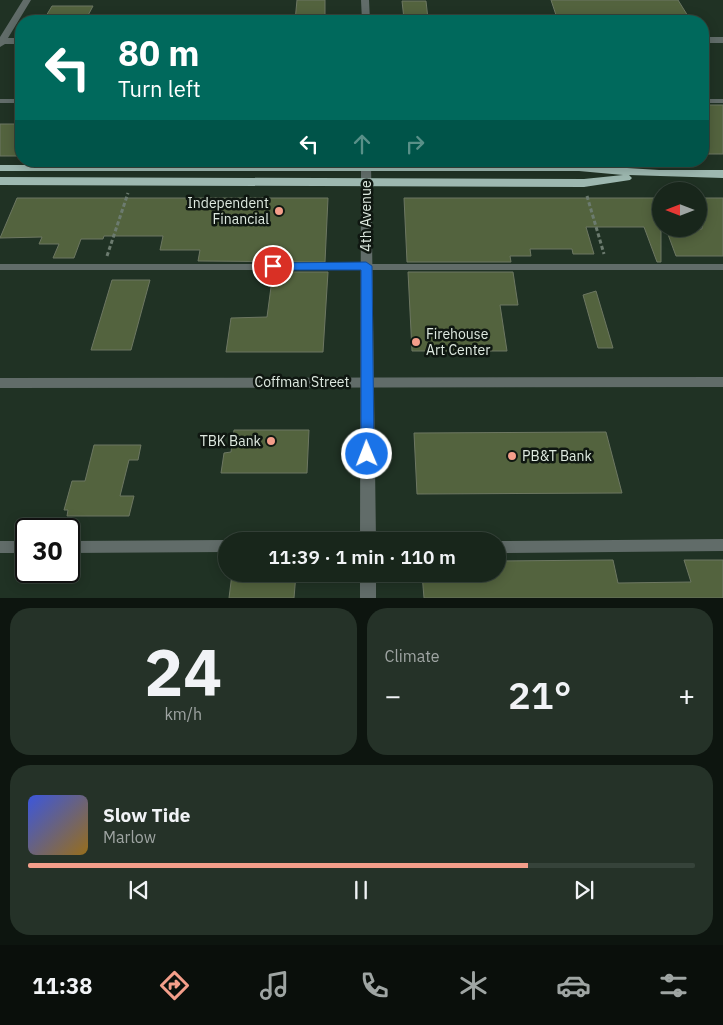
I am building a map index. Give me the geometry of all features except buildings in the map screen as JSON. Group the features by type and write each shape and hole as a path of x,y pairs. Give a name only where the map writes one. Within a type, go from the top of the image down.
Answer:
{"highway":[{"path":"0,168 122,167"},
{"path":"508,167 579,168 659,174 723,174"},
{"path":"0,181 584,182 659,174"}],"street":[{"path":"18,15 27,0"},
{"path":"365,0 366,15"},
{"path":"1,42 15,19"},
{"path":"709,40 723,40"},
{"path":"1,42 15,41"},
{"name":"4th Avenue","path":"366,167 368,532"},
{"name":"Coffman Street","path":"0,383 723,382"},
{"path":"368,582 368,598"}],"lane":[{"path":"0,101 15,101"},
{"path":"709,101 723,101"},
{"path":"0,266 723,267"},
{"path":"506,547 723,545"},
{"path":"80,547 218,546"},
{"path":"0,547 15,547"}],"path":[{"path":"104,266 128,192"},
{"path":"586,192 608,267"}],"place":[{"name":"Independent Financial","path":"279,211"},
{"name":"Firehouse Art Center","path":"416,342"},
{"name":"TBK Bank","path":"271,441"},
{"name":"PB&T Bank","path":"512,456"}],"route":[{"path":"273,266 366,266 367,454"}]}
